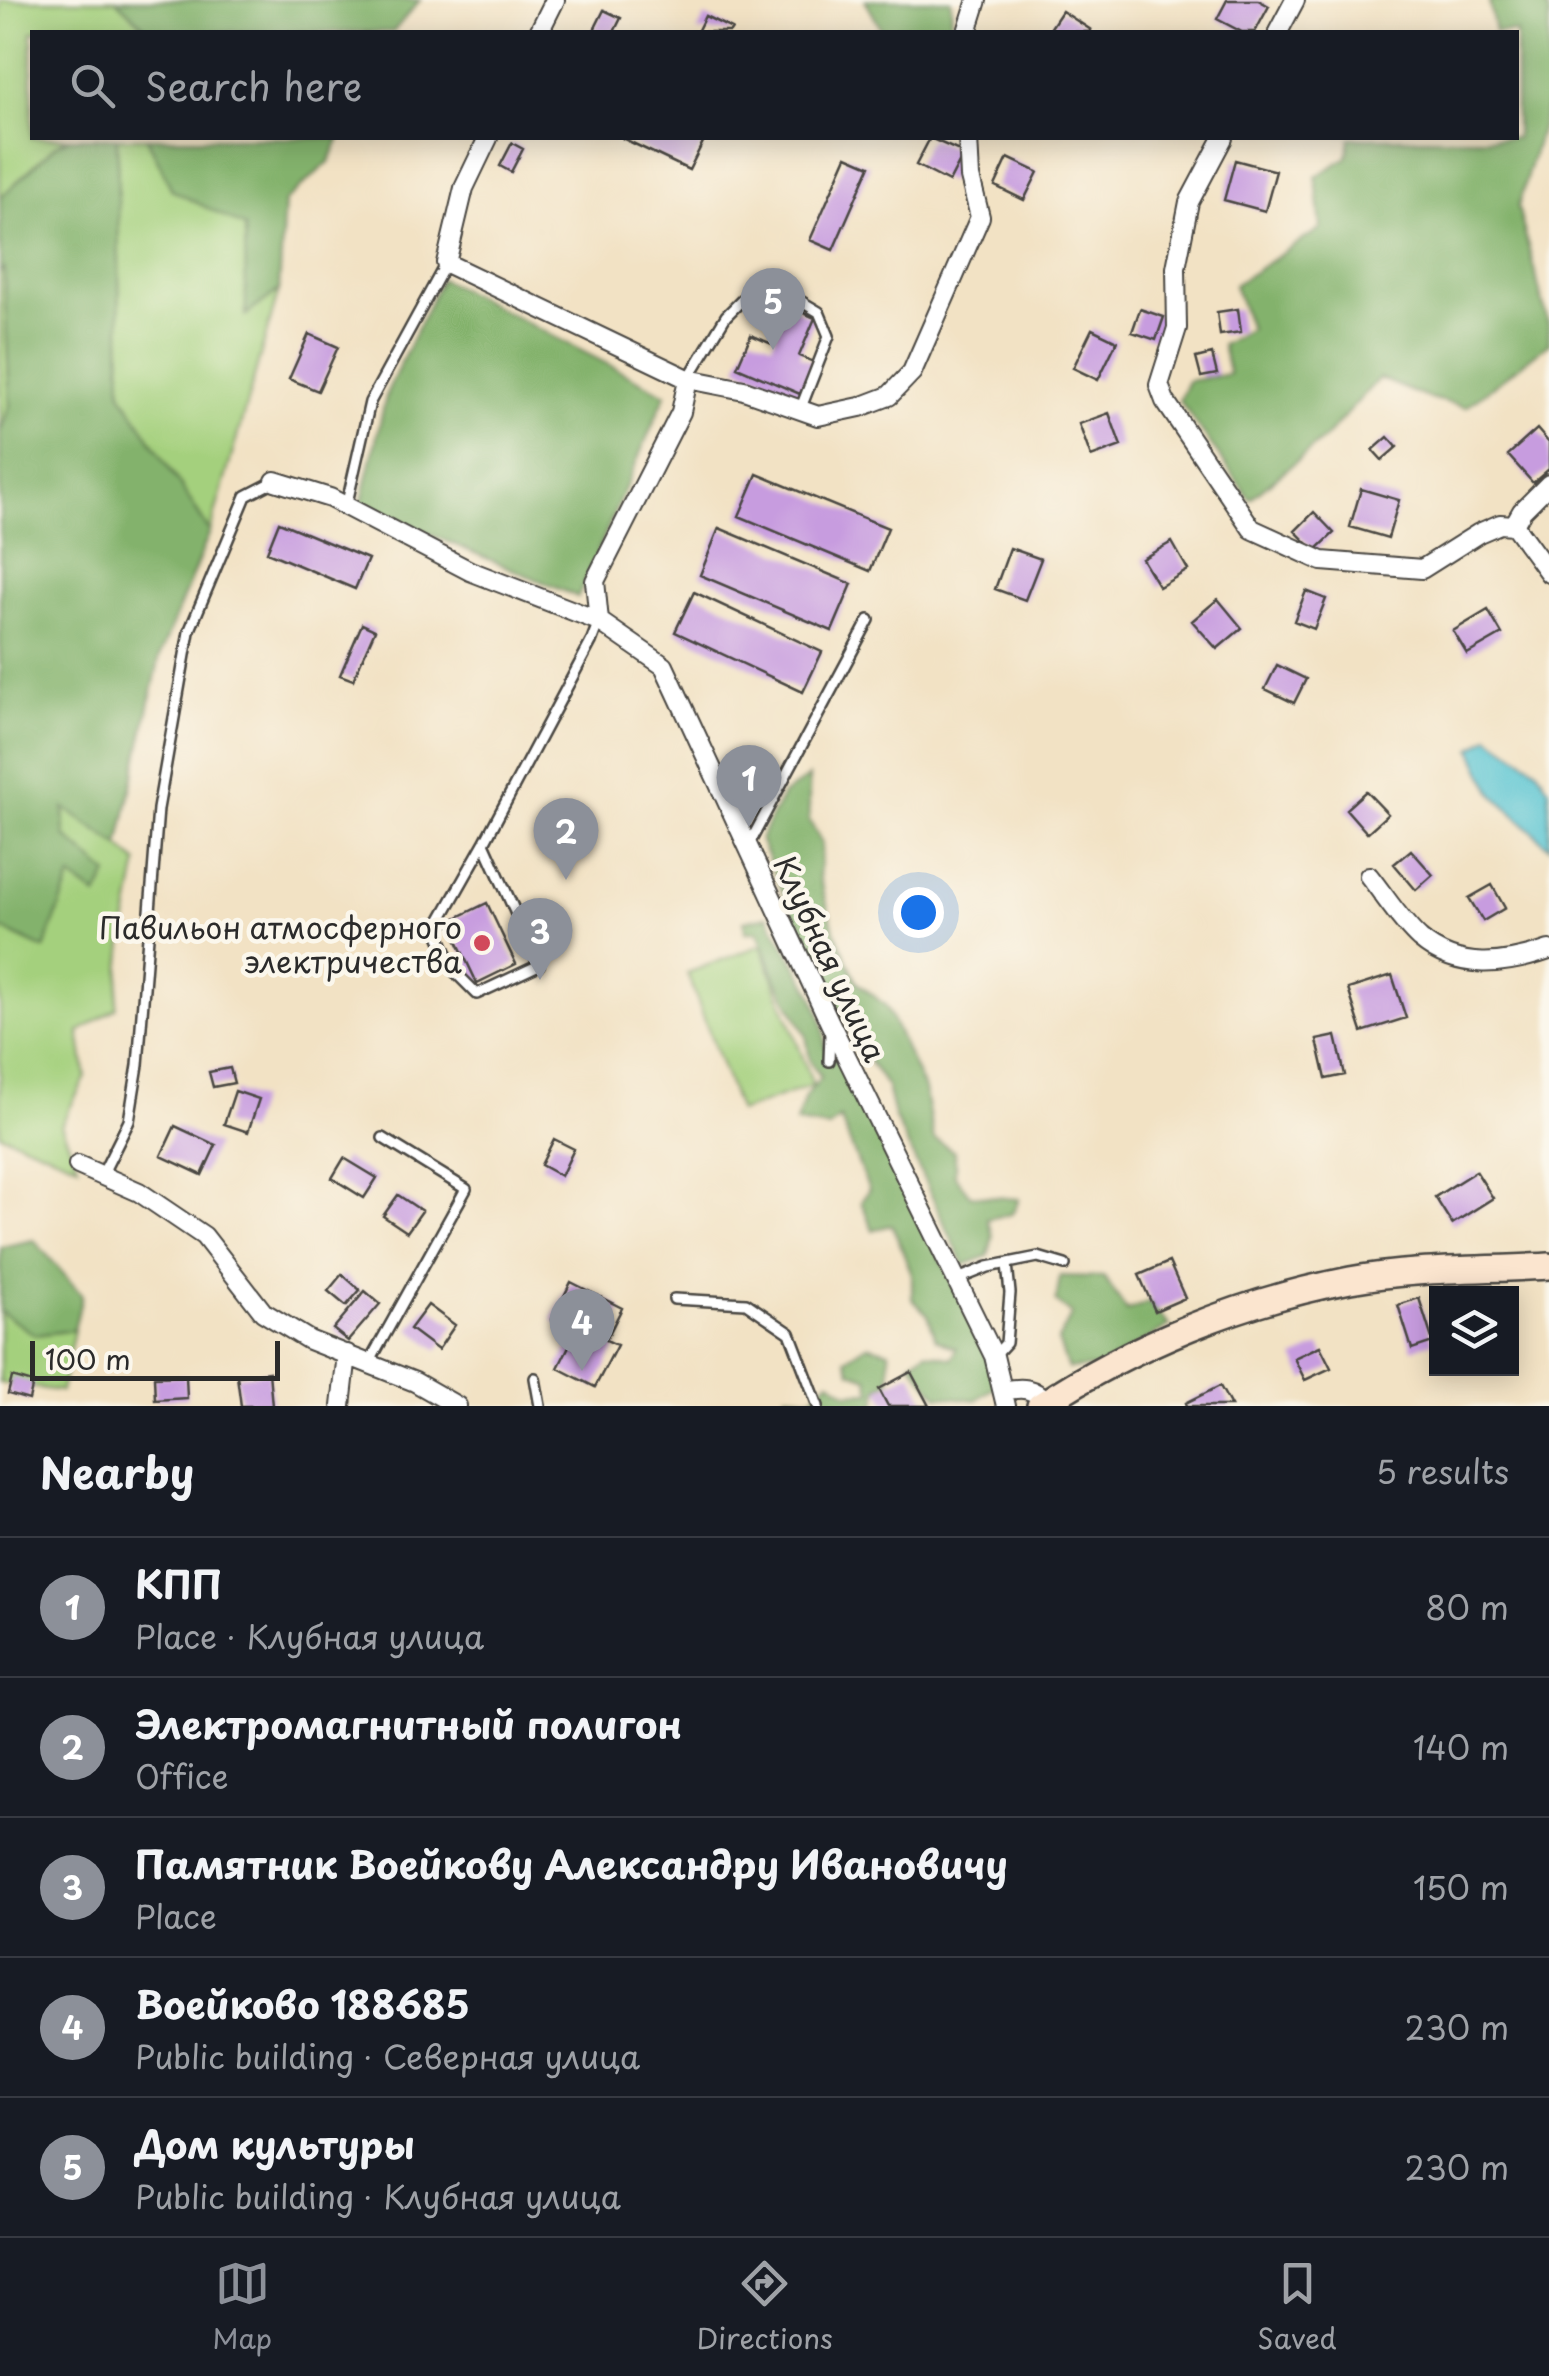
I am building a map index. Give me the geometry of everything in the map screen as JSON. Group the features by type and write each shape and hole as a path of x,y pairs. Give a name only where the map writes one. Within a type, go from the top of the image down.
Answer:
{"street":[{"path":"541,30 555,0"},
{"path":"968,30 976,0"},
{"path":"1279,30 1295,0"},
{"path":"487,140 464,188 446,263 688,378 744,390 818,416 860,408 889,396 912,372 980,217 970,177 968,140"},
{"path":"1222,140 1190,202 1176,268 1177,328 1159,385 1165,400 1252,529 1322,561 1422,569 1479,534 1500,524 1514,525 1549,573"},
{"path":"599,621 595,581 681,412 688,378"},
{"name":"Клубная улица","path":"275,480 346,506 470,571 599,621 664,666 830,1024 994,1356 1004,1398"},
{"path":"1514,525 1522,511 1549,484"},
{"path":"1369,876 1420,939 1449,955 1485,965 1549,950"},
{"path":"78,1164 139,1192 204,1236 262,1312 310,1340 416,1382 457,1406"},
{"path":"1004,1398 1019,1387 1036,1391 1043,1404 1175,1334 1260,1301 1354,1280 1549,1266"},
{"path":"341,1406 347,1354"}],"lane":[{"path":"346,506 370,402 446,263"},
{"path":"688,378 726,316 763,279 819,312 828,336 800,410"},
{"path":"102,1175 129,1122 140,1047 158,808 189,632 246,496 275,480"},
{"path":"748,846 870,620"},
{"path":"484,843 539,965 477,994 455,972 436,928 599,621"},
{"path":"829,1061 830,1024"},
{"path":"369,1363 466,1188 383,1138"},
{"path":"957,1280 988,1267 1038,1257 1065,1265"},
{"path":"994,1356 1006,1343 1010,1294 1007,1264"},
{"path":"674,1299 746,1302 790,1333 818,1406"},
{"path":"535,1378 540,1406"}],"green space":[{"path":"0,0 116,0 148,30 30,30 30,140 66,140 0,198"},
{"path":"116,0 420,0 395,30 148,30"},
{"path":"865,0 951,0 952,30 882,30"},
{"path":"1489,0 1544,0 1549,15 1549,100 1518,207 1549,327 1549,343 1466,407 1425,397 1379,378 1326,437 1250,499 1179,400 1188,381 1229,374 1222,345 1250,329 1234,285 1321,228 1316,177 1347,157 1350,140 1519,140 1519,30 1495,30"},
{"path":"66,140 117,140 121,393 210,532 160,655 119,846 64,808 65,836 108,874 97,896 71,877 44,949 0,928 0,432 10,405 4,268 0,272 0,198"},
{"path":"117,140 148,140 172,190 245,227 247,314 279,290 210,532 121,393"},
{"path":"148,140 339,140 329,162 284,202 279,290 246,315 245,227 172,190"},
{"path":"4,266 10,405 0,432 0,272"},
{"path":"441,279 666,394 578,597 361,505 387,392"},
{"path":"809,777 809,820 822,843 819,877 834,929 857,982 886,1006 924,1089 934,1139 955,1152 955,1176 970,1195 1019,1199 1012,1214 987,1219 993,1236 988,1256 964,1265 894,1116 887,1087 854,1039 760,839 783,795"},
{"path":"64,807 138,863 124,935 116,1008 79,1032 86,1077 61,1125 78,1165 0,1134 0,928 44,948 71,876 96,895 107,874 65,836"},
{"path":"768,916 813,995 824,1029 825,1047 844,1064 982,1341 996,1386 976,1400 938,1396 911,1363 926,1352 952,1358 956,1348 936,1339 928,1315 912,1299 912,1274 892,1225 873,1230 861,1202 869,1190 840,1118 829,1128 796,1123 805,1097 821,1077 810,1061 806,1035 775,977 758,932 745,932 744,921"},
{"path":"761,945 813,1085 739,1112 687,973"},
{"path":"34,1240 82,1295 74,1330 35,1335 0,1311 1,1247"},
{"path":"1060,1276 1104,1277 1127,1311 1148,1302 1170,1326 1100,1367 1068,1369 1058,1341 1072,1314 1056,1302"},
{"path":"0,1311 35,1335 74,1330 61,1391 0,1383"},
{"path":"867,1345 889,1351 890,1380 878,1388 876,1406 785,1406 786,1394 811,1398 829,1380 848,1393 871,1392 868,1378 851,1372 846,1359"}],"water":[{"path":"1489,736 1537,769 1549,789 1549,847 1493,794 1472,749"}],"building":[{"path":"1227,0 1258,0 1269,6 1256,30 1238,30 1217,19"},
{"path":"604,10 621,18 615,30 594,30"},
{"path":"1062,11 1091,30 1049,30"},
{"path":"705,16 732,29 731,30 698,30"},
{"path":"626,140 703,142 689,170"},
{"path":"929,140 964,153 949,182 916,165"},
{"path":"512,143 523,149 511,172 500,166"},
{"path":"847,156 870,166 833,250 810,240"},
{"path":"1008,158 1038,172 1024,200 995,186"},
{"path":"1235,160 1276,171 1265,211 1224,200"},
{"path":"788,306 815,318 799,356 814,362 800,394 737,367 751,335 772,344"},
{"path":"1140,309 1164,317 1156,340 1132,332"},
{"path":"1238,309 1241,332 1220,335 1217,312"},
{"path":"1092,329 1117,341 1098,380 1073,368"},
{"path":"309,334 338,347 318,391 289,379"},
{"path":"1212,354 1217,374 1201,377 1196,358"},
{"path":"1109,413 1121,446 1091,457 1079,424"},
{"path":"1537,429 1549,443 1549,469 1533,483 1508,455"},
{"path":"1388,437 1397,447 1382,460 1373,450"},
{"path":"757,474 888,528 870,571 739,516"},
{"path":"1361,489 1399,500 1388,538 1350,527"},
{"path":"1314,512 1334,533 1315,551 1295,531"},
{"path":"279,522 368,559 355,589 267,552"},
{"path":"719,528 852,584 832,631 700,575"},
{"path":"1172,542 1188,570 1159,587 1142,559"},
{"path":"1010,548 1041,559 1025,600 995,589"},
{"path":"1306,591 1326,599 1314,629 1294,621"},
{"path":"694,592 822,652 803,692 675,632"},
{"path":"1218,599 1242,628 1217,649 1192,621"},
{"path":"1488,610 1502,634 1467,654 1453,631"},
{"path":"362,624 375,630 353,680 340,675"},
{"path":"1277,665 1306,679 1294,703 1265,689"},
{"path":"1366,791 1388,814 1367,833 1346,809"},
{"path":"1411,850 1433,875 1416,890 1394,864"},
{"path":"1492,885 1505,908 1483,921 1469,898"},
{"name":"Павильон атмосферного электричества","path":"487,903 516,964 477,983 448,922"},
{"path":"1392,975 1406,1018 1362,1032 1348,989"},
{"path":"1336,1036 1345,1075 1326,1079 1317,1040"},
{"path":"230,1068 234,1083 213,1087 209,1072"},
{"path":"235,1091 259,1099 248,1132 224,1124"},
{"path":"175,1126 216,1145 202,1175 161,1156"},
{"path":"554,1139 574,1149 561,1176 541,1165"},
{"path":"344,1158 377,1178 364,1198 332,1178"},
{"path":"1476,1171 1493,1198 1452,1224 1435,1197"},
{"path":"398,1195 422,1211 407,1232 383,1216"},
{"path":"1169,1262 1185,1298 1155,1311 1139,1275"},
{"path":"342,1274 360,1290 346,1306 328,1291"},
{"path":"571,1282 622,1308 606,1340 617,1345 595,1387 558,1368 576,1332 552,1320"},
{"path":"365,1291 380,1304 348,1341 333,1329"},
{"path":"1419,1298 1429,1343 1412,1349 1398,1305"},
{"path":"428,1305 455,1325 438,1350 410,1329"},
{"path":"1320,1346 1331,1368 1305,1380 1294,1358"},
{"path":"269,1372 272,1406 241,1406 237,1376"},
{"path":"911,1372 929,1406 888,1406 879,1389"},
{"path":"186,1376 187,1398 155,1400 154,1377"},
{"path":"12,1377 33,1383 29,1400 8,1394"},
{"path":"1220,1386 1231,1406 1187,1406 1186,1403"}],"place":[{"name":"Дом культуры","path":"773,350"},
{"name":"КПП","path":"749,827"},
{"name":"Электромагнитный полигон","path":"566,880"},
{"name":"Павильон атмосферного электричества","path":"482,943"},
{"name":"Памятник Воейкову Александру Ивановичу","path":"540,980"},
{"name":"Воейково 188685","path":"582,1371"}]}
